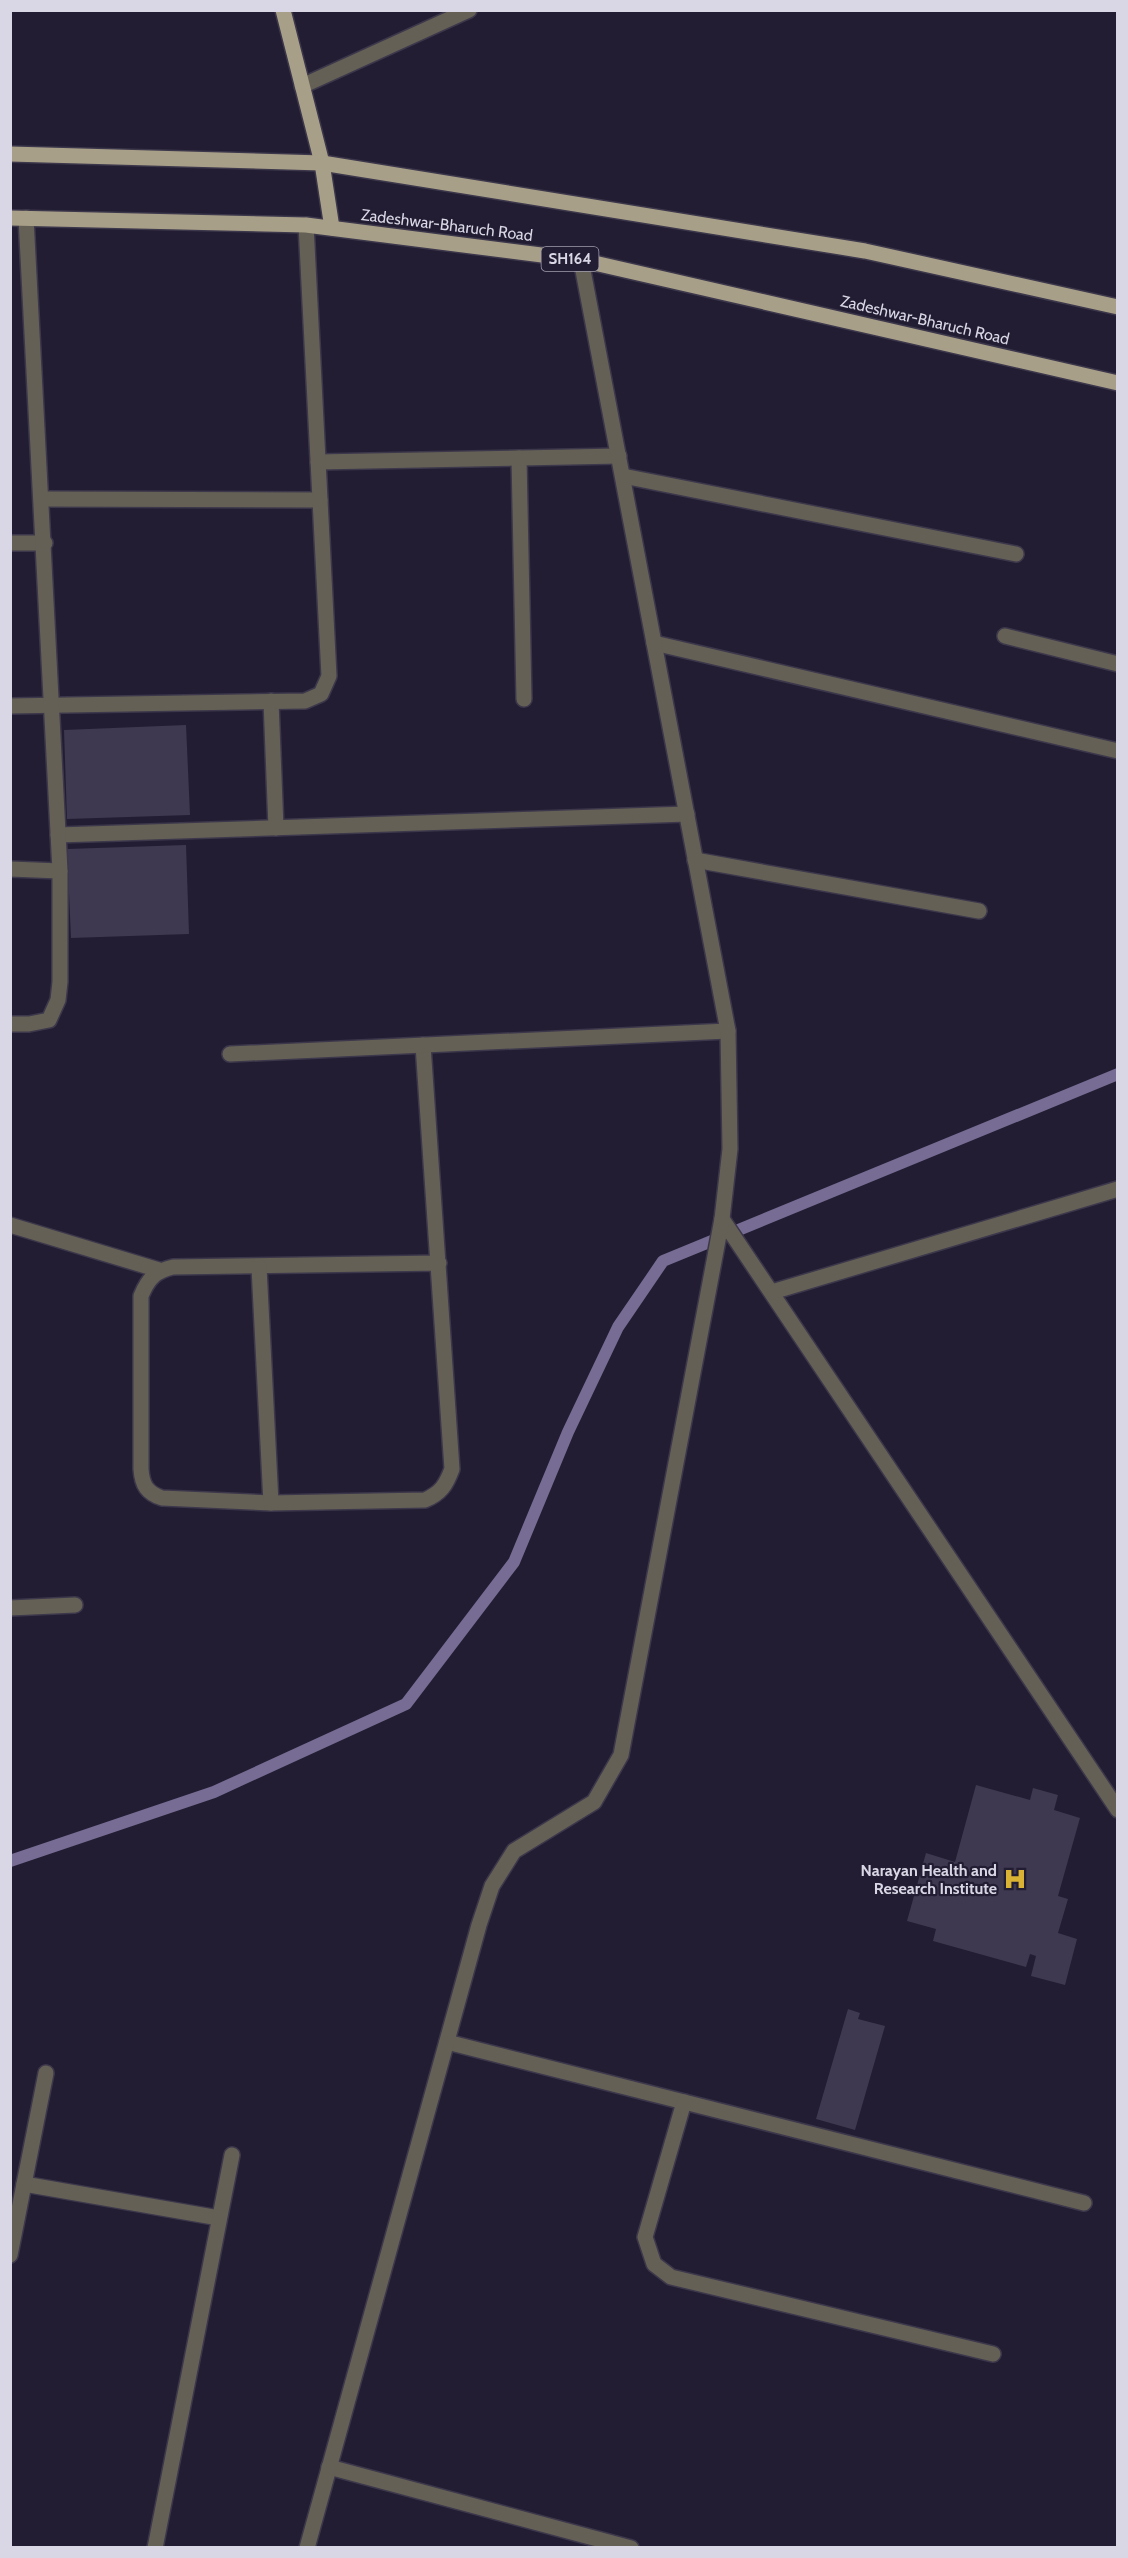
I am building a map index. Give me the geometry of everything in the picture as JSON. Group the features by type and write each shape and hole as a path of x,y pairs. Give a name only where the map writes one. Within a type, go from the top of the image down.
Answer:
{"main road":[{"path":"283,10 322,163 332,228"},
{"path":"10,154 322,163 865,250 1118,308"},
{"name":"Zadeshwar-Bharuch Road","path":"10,218 306,225 581,260 1118,383"}],"street":[{"path":"302,86 468,10"},
{"path":"10,1024 29,1024 49,1020 58,1000 60,870 45,543 26,218"},
{"path":"10,706 305,701 321,694 329,676 306,225"},
{"path":"307,2547 492,1886 514,1851 594,1802 621,1755 722,1219 730,1149 728,1031 581,260"},
{"path":"318,462 619,456"},
{"path":"519,458 524,699"},
{"path":"623,476 1016,554"},
{"path":"42,499 320,500"},
{"path":"10,543 45,543"},
{"path":"1005,636 1118,664"},
{"path":"654,643 1118,751"},
{"path":"272,701 276,828"},
{"path":"58,835 687,814"},
{"path":"695,860 980,910"},
{"path":"10,869 60,870"},
{"path":"230,1053 728,1031"},
{"path":"159,1270 148,1280 141,1296 142,1482 150,1494 162,1498 271,1503 425,1500 439,1494 452,1469 423,1045"},
{"path":"772,1292 1118,1189"},
{"path":"722,1219 1118,1810"},
{"path":"10,1225 159,1270 173,1267 259,1268 439,1263"},
{"path":"259,1268 271,1503"},
{"path":"10,1608 75,1605"},
{"path":"447,2042 1084,2203"},
{"path":"10,2255 46,2073"},
{"path":"684,2102 645,2237 654,2264 671,2277 993,2354"},
{"path":"155,2547 232,2155"},
{"path":"24,2184 219,2218"},
{"path":"329,2467 631,2547"}],"building":[{"path":"186,725 190,815 67,819 64,730"},
{"path":"186,845 189,934 71,938 67,849"},
{"path":"976,1785 1030,1800 1033,1788 1058,1795 1054,1810 1080,1818 1058,1896 1068,1899 1058,1933 1077,1939 1065,1985 1031,1976 1036,1956 1030,1954 1026,1967 933,1941 936,1929 907,1921 926,1853 955,1862"},
{"path":"848,2009 860,2013 858,2019 885,2026 855,2130 816,2119"}],"waterway":[{"path":"10,1861 214,1792 406,1704 514,1562 568,1432 618,1327 663,1261 1118,1074"}],"place":[{"name":"Narayan Health and Research Institute","path":"1015,1879"}]}
